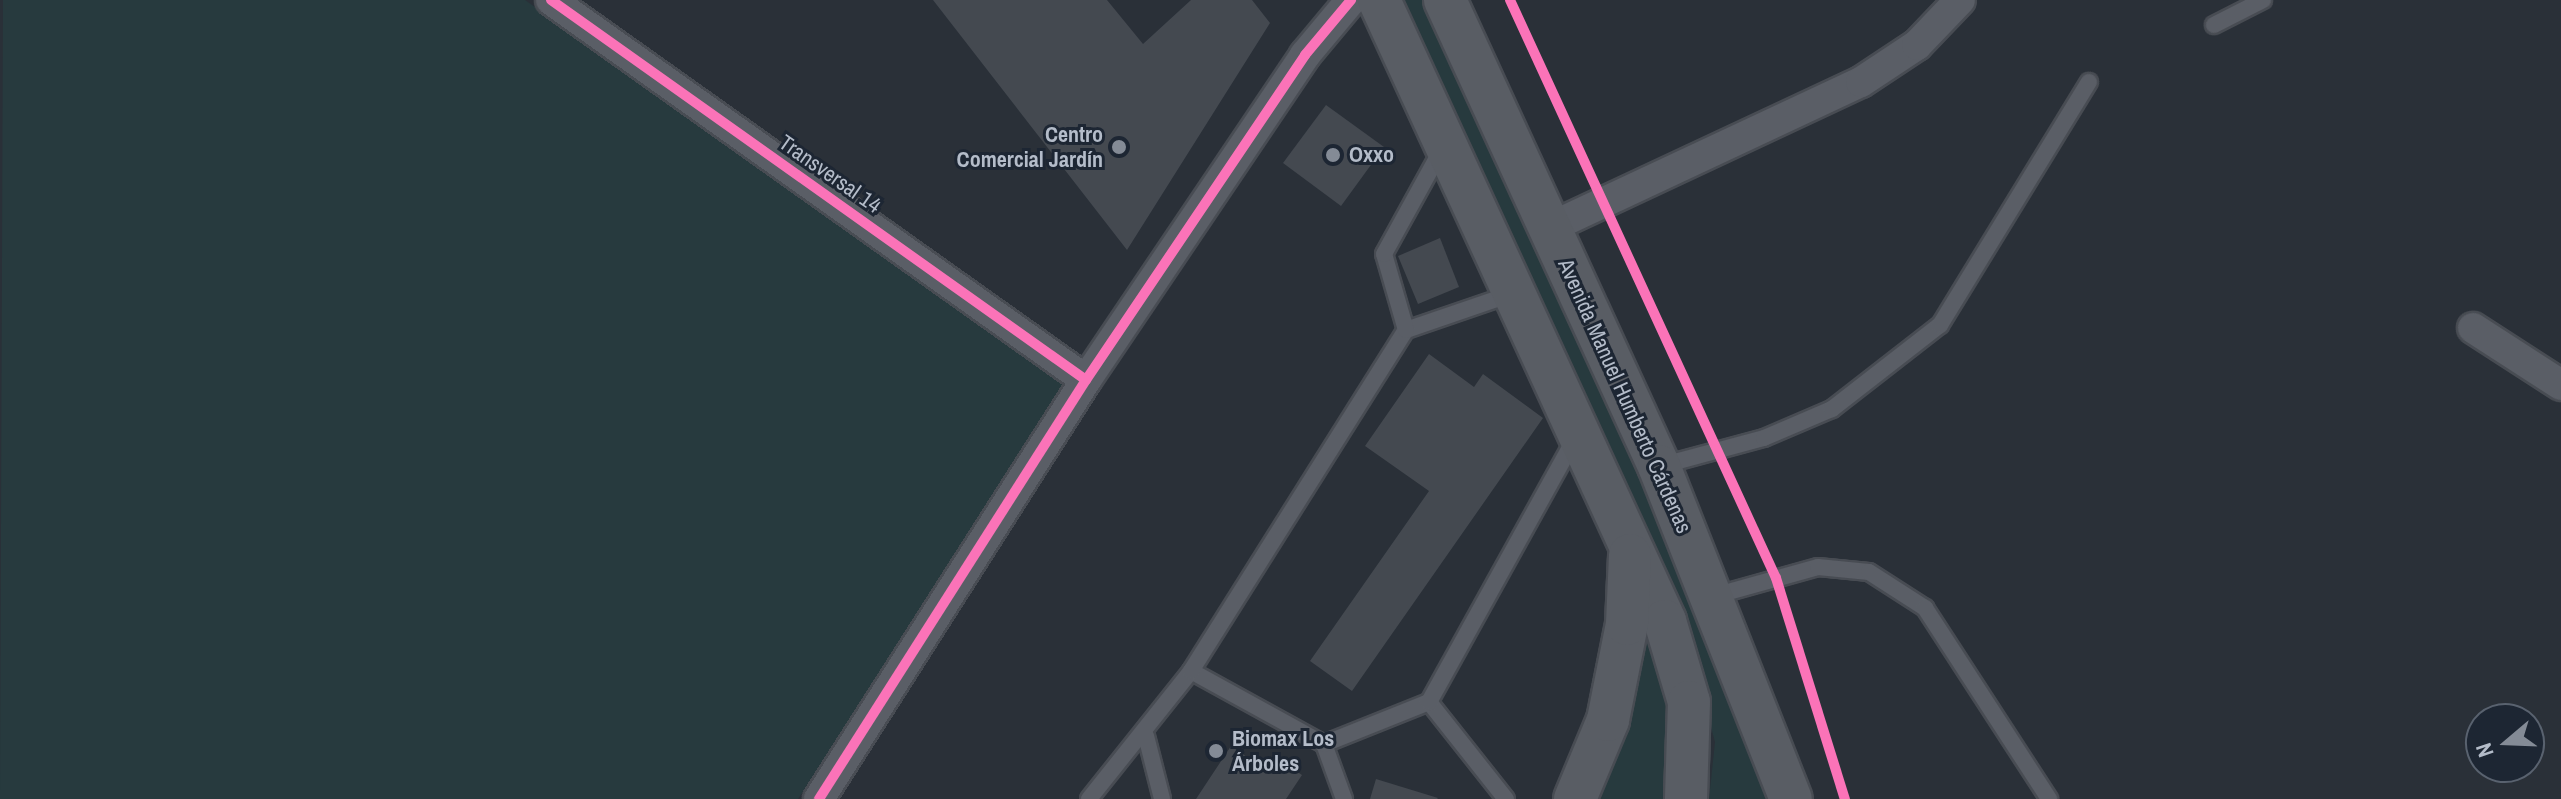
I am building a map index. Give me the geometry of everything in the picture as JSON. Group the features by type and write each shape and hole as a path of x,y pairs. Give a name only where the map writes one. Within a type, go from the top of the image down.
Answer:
{"main road":[{"path":"1379,0 1629,538 1689,702 1686,799"},
{"name":"Avenida Manuel Humberto Cárdenas","path":"1445,0 1659,466 1714,596 1791,799"},
{"path":"1575,799 1618,680 1631,589 1629,538"}],"street":[{"name":"Transversal 14","path":"551,0 1086,380"},
{"path":"819,799 1086,380 1305,55 1351,0"},
{"path":"1549,228 1861,82 1917,45 1960,0"},
{"path":"2473,328 2561,385"}],"lane":[{"path":"2214,25 2263,0"},
{"path":"1659,466 1764,438 1832,409 1940,325 2089,82"},
{"path":"1406,330 1384,254 1446,142"},
{"path":"1089,799 1146,736 1191,671 1406,330 1516,292"},
{"path":"1324,744 1429,702 1580,429"},
{"path":"1714,596 1818,567 1869,572 1925,608 2049,799"},
{"path":"1191,671 1324,744 1344,799"},
{"path":"1429,702 1506,799"},
{"path":"1146,736 1162,799"}],"green space":[{"path":"3,0 525,0 1067,382 798,799 0,799"},
{"path":"1401,0 1425,0 1699,603 1770,799 1709,799 1715,742 1680,611"},
{"path":"1646,631 1668,703 1667,787 1664,799 1598,799 1623,741"}],"building":[{"name":"Centro Comercial Jardín","path":"933,0 1107,0 1143,44 1191,0 1252,0 1270,23 1127,250"},
{"name":"Oxxo","path":"1326,105 1384,147 1341,206 1283,163"},
{"path":"1440,238 1459,287 1418,304 1398,256"},
{"path":"1429,354 1474,387 1483,374 1543,418 1352,691 1310,661 1429,491 1365,446"},
{"path":"1231,746 1260,766 1281,761 1302,775 1286,799 1196,799"},
{"path":"1376,779 1438,798 1370,799"}],"cycle path":[{"path":"551,0 1086,380"},
{"path":"819,799 1086,380 1305,55 1351,0"},
{"path":"1510,0 1776,578 1845,799"}],"place":[{"name":"Centro Comercial Jardín","path":"1119,147"},
{"name":"Oxxo","path":"1333,155"},
{"name":"Biomax Los Árboles","path":"1216,751"}]}
